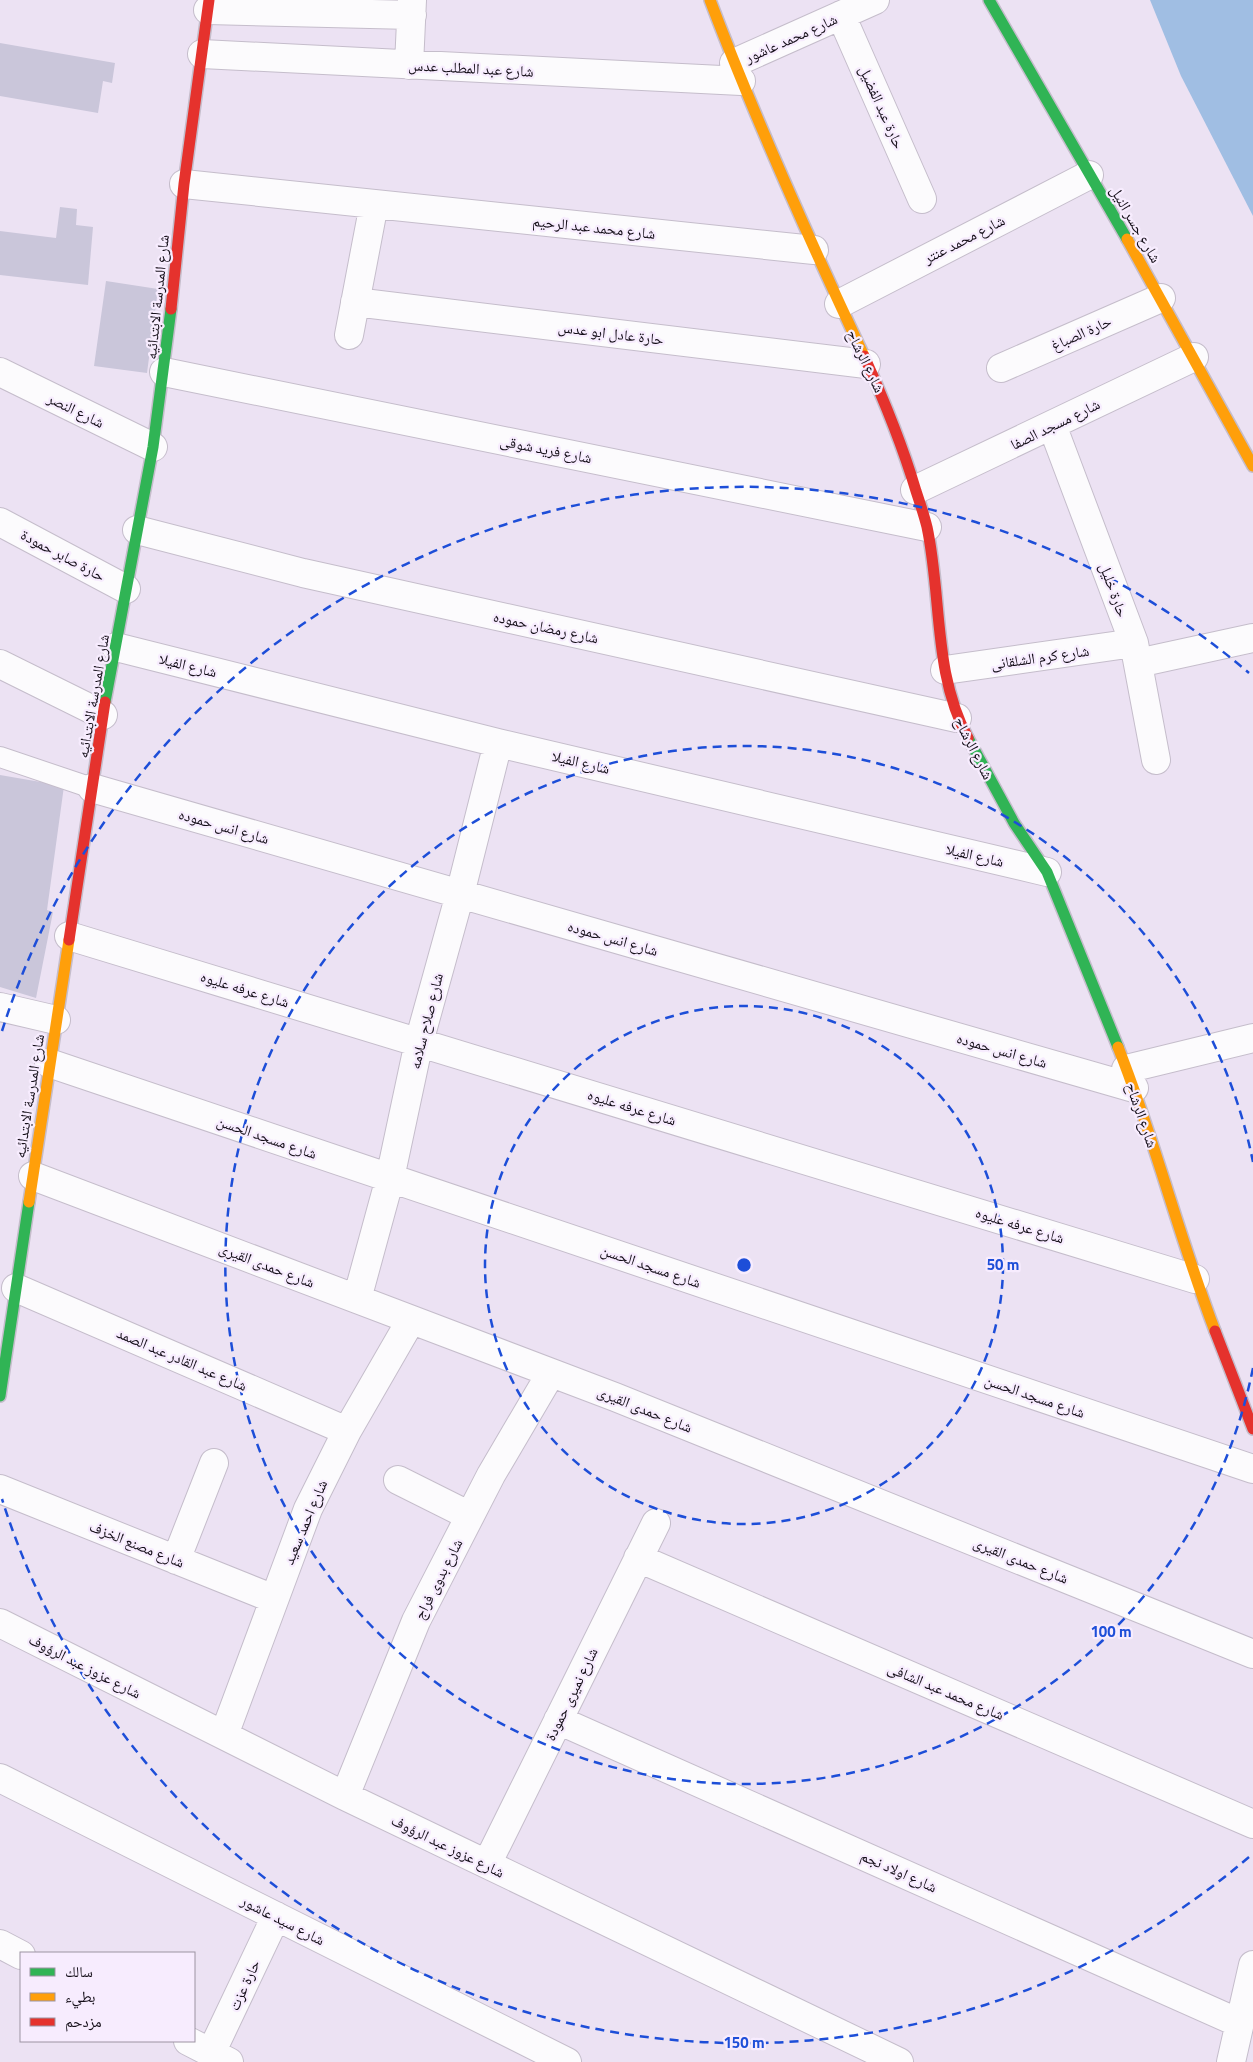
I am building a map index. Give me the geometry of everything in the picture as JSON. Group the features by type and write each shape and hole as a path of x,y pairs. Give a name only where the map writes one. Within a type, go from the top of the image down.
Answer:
{"street":[{"name":"شارع الرشاح","path":"710,0 737,72 814,250 886,404 927,527 945,670 957,718 984,772 1014,823 1047,872 1130,1079 1196,1279 1253,1429"},
{"name":"شارع محمد عاشور","path":"737,72 841,15 875,0"},
{"name":"شارع جسر النيل","path":"989,0 1161,298 1253,466"},
{"path":"208,5 412,8 409,65"},
{"name":"شارع المدرسة الابتدائيه","path":"0,1396 103,715 153,447 164,372 184,184 208,5"},
{"name":"حارة عبد الفضيل","path":"841,15 922,199"},
{"name":"شارع عبد المطلب عدس","path":"202,54 409,65 737,72"},
{"name":"شارع محمد عنتر","path":"839,304 1089,174"},
{"name":"شارع محمد عبد الرحيم","path":"184,184 814,250"},
{"path":"349,335 374,204"},
{"name":"حارة الصباغ","path":"1001,368 1161,298"},
{"name":"حارة عادل ابو عدس","path":"355,302 866,364"},
{"name":"شارع مسجد الصفا","path":"915,490 1194,357"},
{"name":"شارع النصر","path":"0,372 153,447"},
{"name":"شارع فريد شوقى","path":"164,372 927,527"},
{"name":"حارة خليل","path":"1052,425 1136,653 1156,760"},
{"name":"حارة صابر حمودة","path":"0,522 126,589"},
{"name":"شارع رمضان حموده","path":"138,530 303,574 957,718"},
{"name":"شارع كرم الشلقانى","path":"945,670 1136,653 1253,638"},
{"name":"شارع الفيلا","path":"116,647 498,743 1047,872"},
{"path":"0,664 103,715"},
{"name":"شارع صلاح سلامه","path":"357,1299 390,1178 419,1042 460,894 498,743"},
{"name":"شارع انس حموده","path":"92,788 460,894 1130,1079"},
{"name":"شارع عرفه عليوه","path":"69,936 1196,1279"},
{"path":"0,1007 56,1020"},
{"path":"1130,1079 1253,1038"},
{"name":"شارع مسجد الحسن","path":"49,1063 1253,1469"},
{"name":"شارع حمدى القيرى","path":"33,1176 651,1412 1253,1654"},
{"name":"شارع عبد القادر عبد الصمد","path":"16,1288 347,1431"},
{"name":"شارع احمد سعيد","path":"224,1736 308,1509 347,1431 411,1320"},
{"name":"شارع بدوى فراج","path":"345,1796 416,1621 491,1475 551,1373"},
{"path":"176,1560 214,1463"},
{"path":"398,1480 470,1516"},
{"name":"شارع مصنع الخزف","path":"0,1488 274,1599"},
{"name":"شارع نميرى حمودة","path":"487,1864 656,1523"},
{"name":"شارع محمد عبد الشافى","path":"638,1558 1253,1824"},
{"name":"شارع عزوز عبد الرؤوف","path":"0,1624 345,1796 898,2062"},
{"name":"شارع اولاد نجم","path":"558,1720 1239,2023"},
{"name":"شارع سيد عاشور","path":"0,1778 567,2062"},
{"name":"حارة عزت","path":"210,2052 276,1916"},
{"path":"0,1944 20,1954"},
{"path":"1231,2062 1253,1965"}],"lane":[{"path":"0,757 92,788"}],"water":[{"path":"1150,0 1253,0 1253,216 1181,76"}],"building":[{"path":"0,43 115,63 112,83 103,81 98,113 0,96"},
{"path":"60,207 77,209 76,225 93,227 88,285 0,275 0,231 56,238"},
{"path":"106,281 158,289 147,373 94,366"},
{"path":"0,775 64,786 47,910 53,912 36,998 0,987"}],"traffic: fast":[{"path":"989,0 1127,239"},
{"path":"105,702 153,447 171,309"},
{"path":"968,738 1014,823 1047,872 1118,1047"},
{"path":"0,1396 29,1202"}],"traffic: slow":[{"path":"710,0 784,180 864,356"},
{"path":"1127,239 1253,466"},
{"path":"29,1202 69,940"},
{"path":"1118,1047 1144,1117 1215,1331"}],"traffic: jam":[{"path":"171,309 184,184 209,0"},
{"path":"864,356 899,439 926,522 932,554 940,635 949,688 968,738"},
{"path":"69,940 105,702"},
{"path":"1215,1331 1253,1429"}]}
